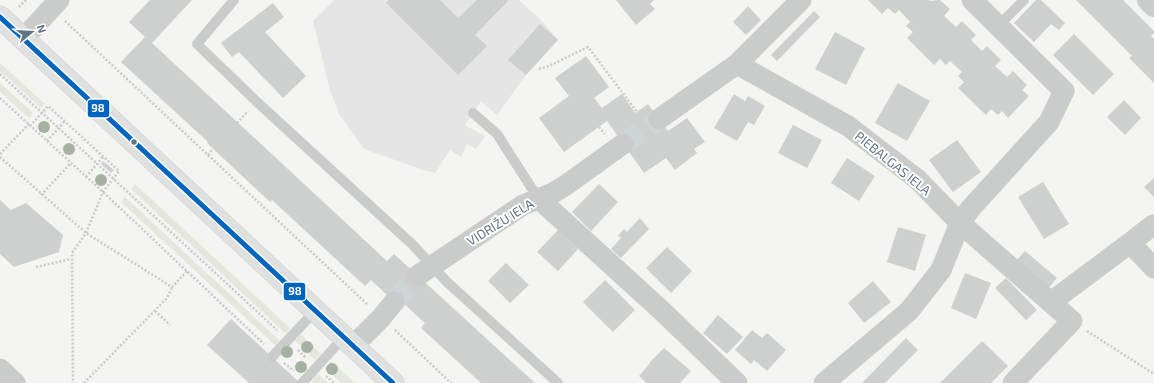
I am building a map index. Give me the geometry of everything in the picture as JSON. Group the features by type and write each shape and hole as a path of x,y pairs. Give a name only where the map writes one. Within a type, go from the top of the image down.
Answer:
{"highway":[{"path":"0,17 393,383"}],"street":[{"path":"659,119 737,64 801,0"},
{"path":"824,383 909,311 941,270 960,223 971,208 1050,122 1064,91 972,0"},
{"path":"1148,0 1154,6"},
{"path":"23,39 55,4"},
{"name":"PIEBALGAS IELA","path":"737,64 848,126 917,179 960,223 1072,321"},
{"name":"VIDRIŽU IELA","path":"425,271 523,205 553,193 566,185 623,144"},
{"path":"538,198 661,310 737,383"},
{"path":"1051,302 1153,225"},
{"path":"1130,243 1154,268"},
{"path":"348,342 388,310"},
{"path":"1013,383 1072,321"},
{"path":"0,369 15,383"}],"lane":[{"path":"234,0 197,44 257,102 413,245 425,271 446,282 558,383"},
{"path":"998,26 1024,0"},
{"path":"473,113 497,134 538,198"},
{"path":"273,356 315,311"},
{"path":"303,382 316,367 348,342"}],"path":[{"path":"19,7 26,0"},
{"path":"55,4 208,155 388,310 451,383"},
{"path":"539,69 549,66 588,47 637,112"},
{"path":"0,74 334,383"},
{"path":"0,98 103,192 187,271 273,356 303,382"},
{"path":"0,154 48,106 119,171 103,192 86,234 72,253 73,383"},
{"path":"47,141 64,122"},
{"path":"208,155 214,149"},
{"path":"0,157 86,234 172,287"},
{"path":"86,177 103,157"},
{"path":"41,195 71,163"},
{"path":"36,267 71,259"},
{"path":"84,383 167,298 172,287 187,271"},
{"path":"155,311 170,325"},
{"path":"1072,321 1154,374"}],"shaded area":[{"path":"334,0 519,0 542,21 558,40 526,75 497,115 481,101 465,125 485,136 476,149 467,144 461,157 450,150 435,173 364,149 339,114 330,90 313,21"},
{"path":"0,63 45,104 41,108 0,71"},
{"path":"0,83 33,113 29,118 0,92"},
{"path":"135,184 290,328 285,333 131,189"},
{"path":"125,197 280,341 276,346 121,202"},
{"path":"301,334 321,354 315,360 295,341"},
{"path":"331,361 355,383 341,383 325,368"},
{"path":"318,374 328,383 313,383 312,381"}],"building":[{"path":"150,0 192,0 152,43 387,261 394,254 535,383 481,383 421,328 425,323 404,304 401,308 371,280 365,286 272,200 270,202 207,143 208,142 121,62 145,37 129,22"},
{"path":"389,0 440,0 458,18 477,0 508,1 475,35 487,46 458,75 386,3"},
{"path":"616,0 654,0 650,4 655,9 636,25"},
{"path":"868,0 940,0 950,9 944,16 956,27 962,21 976,35 971,40 982,51 987,46 1001,60 995,66 1007,77 1013,71 1027,85 1022,90 1029,96 1008,118 1002,111 998,115 991,109 986,115 958,88 964,82 958,76 962,72 950,61 946,65 940,59 934,65 907,38 913,32 906,26 910,22 899,10 895,14 888,8 882,14"},
{"path":"1036,0 1041,0 1065,23 1059,30 1051,24 1034,42 1014,23"},
{"path":"1076,0 1123,0 1154,31 1151,36 1154,39 1154,83 1129,58 1132,56"},
{"path":"273,3 284,17 265,32 306,76 283,98 239,52 232,57 221,43"},
{"path":"748,6 761,20 746,35 733,22"},
{"path":"814,11 820,17 777,61 771,55"},
{"path":"540,24 558,40 526,75 508,60"},
{"path":"835,32 865,48 846,85 815,69"},
{"path":"1074,34 1114,74 1093,95 1053,55"},
{"path":"586,56 609,87 594,98 602,108 622,94 635,113 648,104 668,131 687,118 705,142 694,149 697,153 675,170 666,158 644,173 607,121 564,152 539,118 569,96 555,78"},
{"path":"898,83 930,101 907,141 875,123"},
{"path":"734,94 745,101 748,96 765,106 754,125 748,122 737,141 714,128"},
{"path":"1124,100 1141,118 1125,135 1107,117"},
{"path":"793,125 822,140 807,168 778,153"},
{"path":"957,140 981,172 953,192 929,160"},
{"path":"847,158 875,176 859,201 831,183"},
{"path":"103,161 114,170 111,173 101,164"},
{"path":"1154,178 1154,197 1144,187"},
{"path":"1043,182 1069,224 1044,239 1018,197"},
{"path":"599,184 618,202 591,231 572,212"},
{"path":"0,200 11,210 26,203 63,235 59,252 14,267 0,254"},
{"path":"640,218 649,229 621,258 611,249 621,238 618,236 624,229 627,232"},
{"path":"898,227 926,235 915,271 887,262"},
{"path":"558,230 578,249 558,271 537,252"},
{"path":"667,247 692,271 671,293 646,268"},
{"path":"1025,251 1057,278 1047,290 1015,262"},
{"path":"506,263 529,285 510,303 488,281"},
{"path":"965,273 991,283 976,319 951,308"},
{"path":"1006,278 1037,310 1026,320 995,288"},
{"path":"605,280 635,310 613,332 583,302"},
{"path":"873,281 891,302 864,323 848,303"},
{"path":"718,315 743,337 727,354 703,333"},
{"path":"231,319 300,383 249,383 207,345"},
{"path":"752,330 762,338 767,333 786,350 767,371 754,360 751,364 735,350"},
{"path":"906,338 918,350 885,383 862,383"},
{"path":"982,341 1008,366 991,383 940,383"},
{"path":"664,348 691,371 680,383 647,383 639,376"}],"tunnel":[{"path":"623,144 659,119"},
{"path":"394,302 417,276"}],"transit line":[{"name":"98","path":"0,17 393,383"}]}
